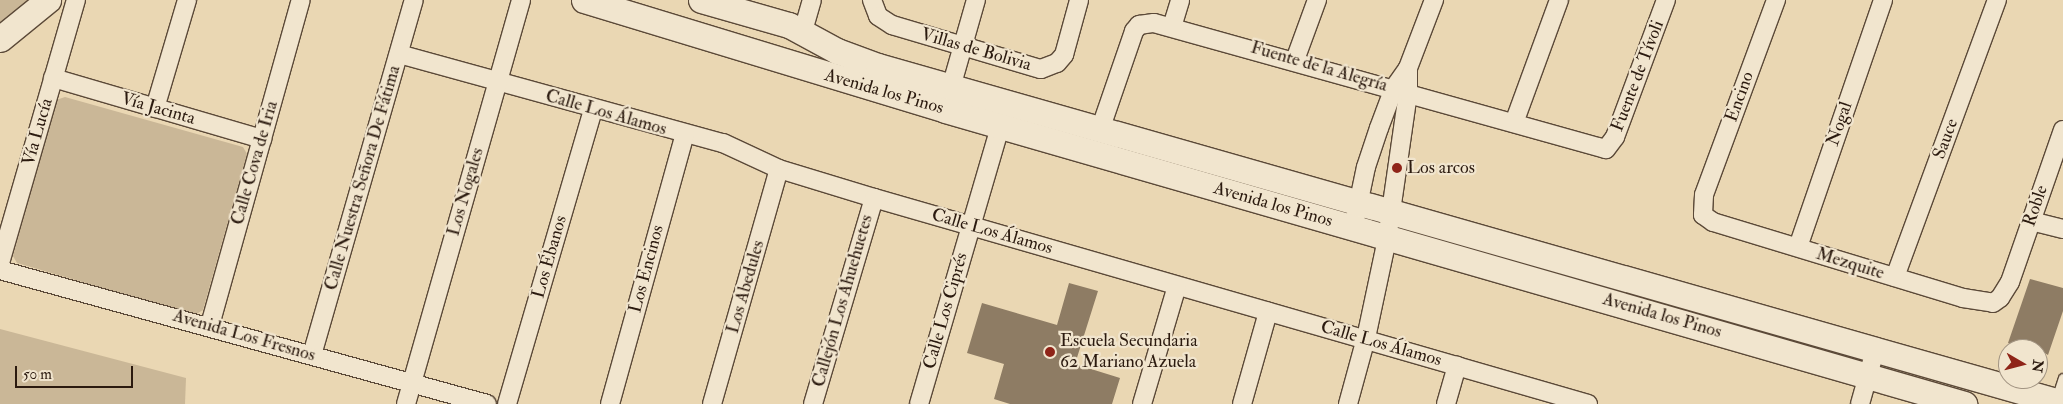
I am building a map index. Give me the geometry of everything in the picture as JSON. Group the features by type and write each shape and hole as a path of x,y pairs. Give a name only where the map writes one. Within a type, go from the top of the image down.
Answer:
{"street":[{"path":"0,39 48,0"},
{"name":"Vía Lucía","path":"0,263 76,0"},
{"path":"155,108 187,0"},
{"name":"Calle Cova de Iria","path":"210,326 301,0"},
{"name":"Calle Nuestra Señora De Fátima","path":"312,355 414,0"},
{"name":"Los Nogales","path":"406,404 521,0"},
{"name":"Avenida los Pinos","path":"584,0 632,6 1003,114 1353,229 1964,404"},
{"name":"Avenida los Pinos","path":"701,0 803,31 837,51 948,99"},
{"path":"803,31 812,0"},
{"name":"Villas de Bolivia","path":"872,0 878,16 892,25 1020,65 1049,68 1064,55 1079,0"},
{"path":"948,99 976,0"},
{"path":"1172,27 1180,0"},
{"path":"1295,60 1317,0"},
{"path":"1353,229 1366,167 1401,91 1434,0"},
{"path":"1514,122 1559,0"},
{"name":"Fuente de Tívoli","path":"1606,149 1615,137 1666,0"},
{"name":"Encino","path":"1704,195 1776,0"},
{"name":"Nogal","path":"1798,248 1883,0"},
{"name":"Sauce","path":"1895,278 1997,0"},
{"name":"Fuente de la Alegría","path":"1100,130 1134,31 1147,23 1172,27 1295,60 1514,122 1580,144 1606,149"},
{"name":"Calle Los Álamos","path":"399,54 732,146 779,169 874,198 1176,286 1366,338 1457,366 1553,399 1588,404"},
{"name":"Vía Jacinta","path":"54,78 262,139"},
{"path":"1348,404 1366,338 1387,239 1391,213 1401,91"},
{"name":"Los Ébanos","path":"507,404 593,109"},
{"name":"Avenida los Pinos","path":"1003,114 1100,130 1638,282 1876,347 2060,394"},
{"name":"Calle Los Ciprés","path":"919,404 1003,114"},
{"name":"Roble","path":"2010,282 2063,130"},
{"name":"Los Encinos","path":"610,404 685,134"},
{"name":"Los Abedules","path":"712,404 779,169"},
{"name":"Mezquite","path":"1704,195 1703,215 1713,222 1984,304 2000,298 2010,282"},
{"name":"Callejón Los Ahuehuetes","path":"813,404 874,198"},
{"path":"2031,221 2063,229"},
{"name":"Avenida Los Fresnos","path":"0,270 210,326 487,404"},
{"path":"1630,307 1638,282"},
{"path":"1142,404 1176,286"},
{"path":"1242,404 1268,312"},
{"path":"1860,404 1876,347"},
{"path":"1446,404 1457,366"}],"shaded area":[{"path":"0,0 29,0 0,24"},
{"path":"65,97 243,147 247,154 203,310 195,315 17,263 13,256 56,100"},
{"path":"0,329 186,378 185,404 0,404"}],"building":[{"path":"2030,279 2063,288 2063,311 2048,355 2048,339 2009,339"},
{"path":"1069,283 1098,291 1075,364 1120,378 1112,404 1010,404 994,399 1004,364 967,353 982,303 1057,325"}],"place":[{"name":"Los arcos","path":"1397,168"},
{"name":"Escuela Secundaria 62 Mariano Azuela","path":"1050,352"}]}
